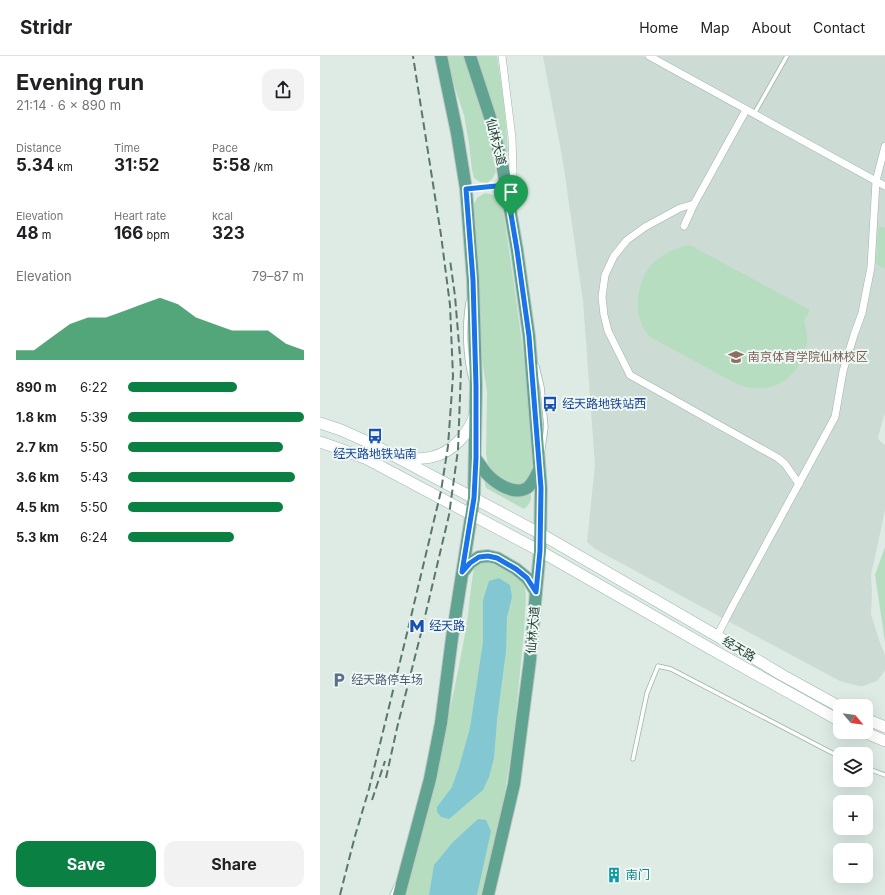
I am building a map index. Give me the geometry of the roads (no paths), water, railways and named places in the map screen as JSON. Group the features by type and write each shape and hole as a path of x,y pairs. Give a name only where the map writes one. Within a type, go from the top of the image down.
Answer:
{"main road":[{"path":"399,895 430,779 441,723 452,638 474,498 476,399 473,280 466,189 457,134 441,56"},
{"name":"仙林大道","path":"470,56 490,117 502,163 517,250 529,336 541,488 540,551 530,660 514,784 488,895"},
{"path":"401,459 432,457 444,453 453,447 468,430 476,412"},
{"name":"经天路","path":"320,423 370,443 541,534 782,675 833,703"},
{"name":"经天路","path":"320,442 365,458 540,551 833,717"},
{"path":"476,458 492,479 506,488 513,490 528,488 539,470"},
{"path":"462,572 470,563 479,557 488,556 497,558 516,569 527,578 536,592"},
{"path":"873,722 885,727"},
{"path":"873,736 885,741"}],"street":[{"path":"502,56 512,138 513,170 511,216"},
{"path":"649,56 885,186"},
{"path":"684,226 694,204 746,110"},
{"path":"717,636 836,417 843,371 862,314 871,267 876,181 885,146"},
{"path":"694,204 680,208 645,227 627,240 614,256 605,275 602,297 608,331 630,376 778,458 785,464 799,484"}],"lane":[{"path":"754,114 787,56"},
{"path":"466,189 506,185"},
{"path":"529,336 542,387 546,427 542,458 541,488"},
{"path":"633,759 647,693 658,666 671,670 833,753"},
{"path":"873,771 885,775"},
{"path":"392,895 405,872"},
{"path":"492,880 492,895"}],"water":[{"path":"499,578 510,585 512,597 507,617 506,651 497,720 494,758 489,777 483,790 449,819 441,817 437,812 437,807 452,787 470,728 483,642 483,600 489,581"},
{"path":"478,819 486,820 491,831 477,895 429,895 434,865 453,842"}],"railway":[{"path":"340,895 369,789 409,625 441,491 448,446 453,376 450,305 441,235 413,56"},
{"path":"386,778 449,515 458,450 461,369 455,296 450,260"},
{"path":"372,800 385,761"}],"place":[{"name":"南京体育学院仙林校区","path":"736,357"},
{"name":"经天路地铁站西","path":"550,404"},
{"name":"经天路地铁站南","path":"375,436"},
{"name":"经天路","path":"417,626"},
{"name":"经天路停车场","path":"339,680"},
{"name":"南门","path":"614,875"}]}
